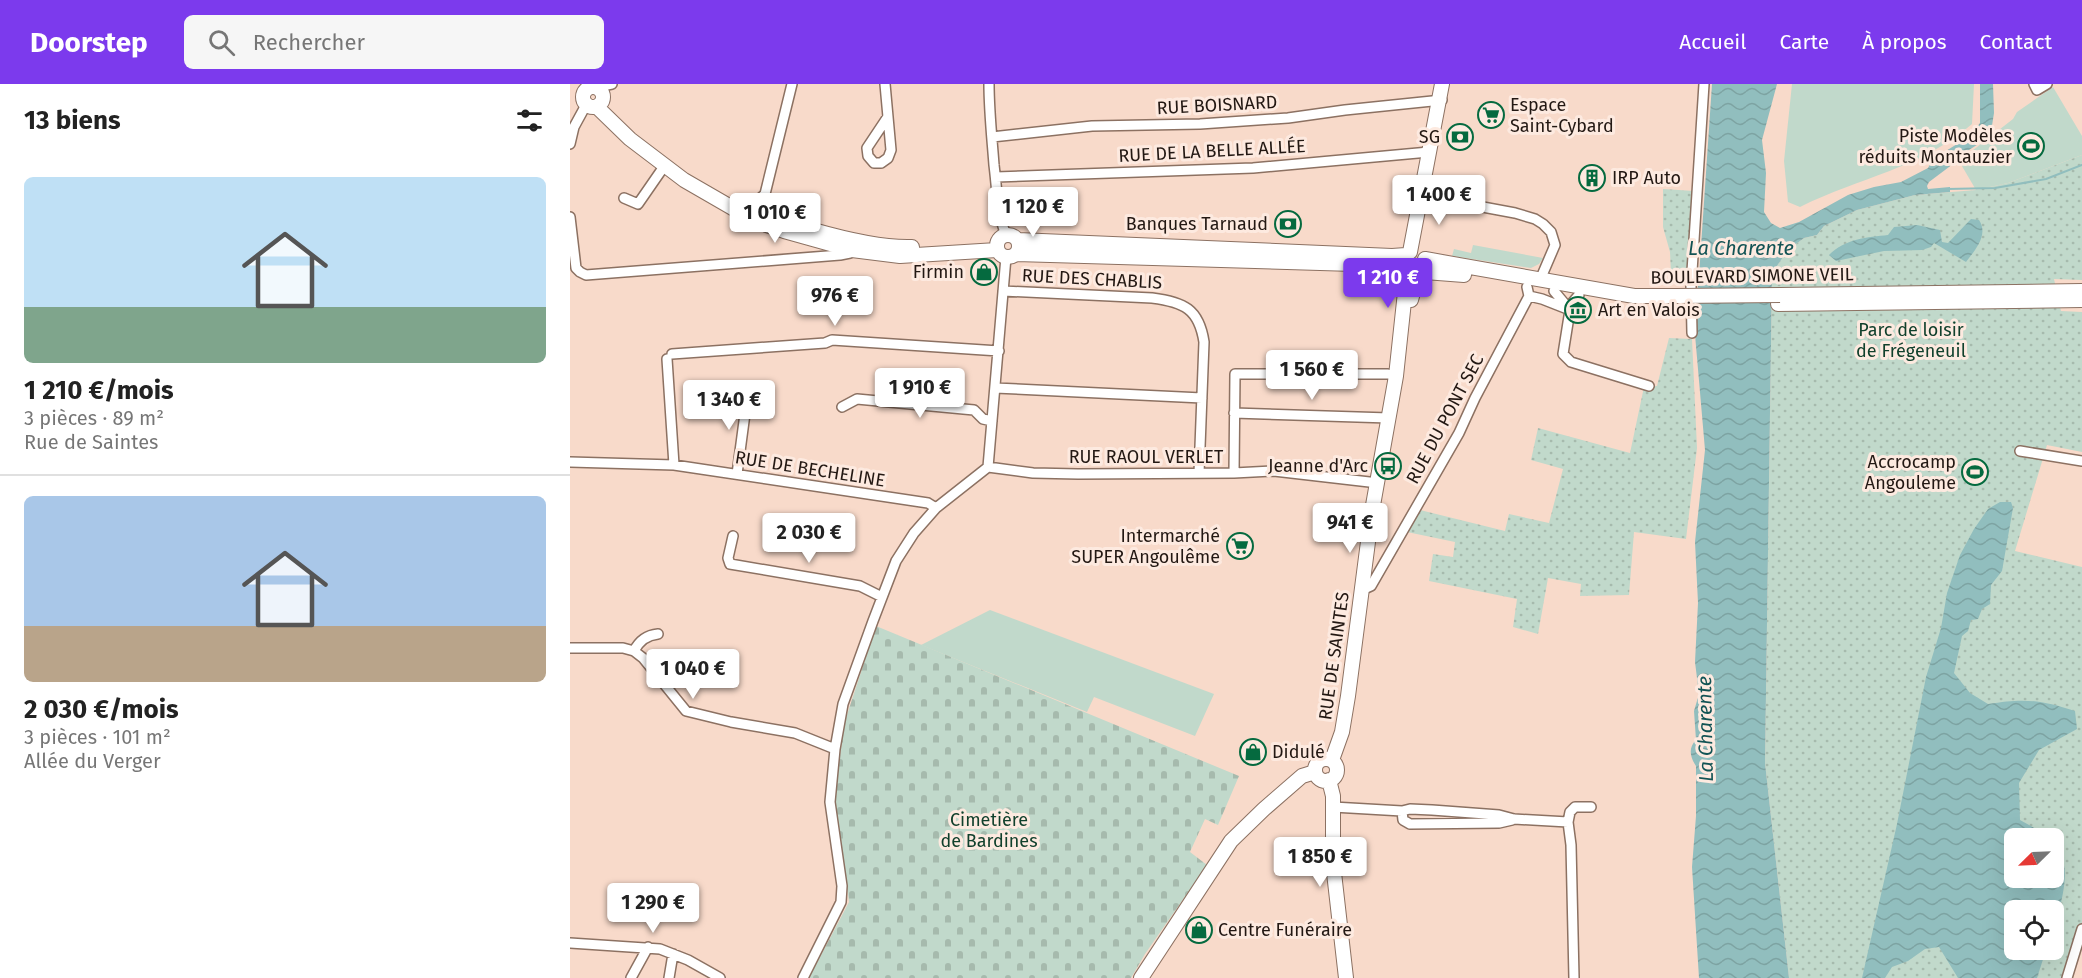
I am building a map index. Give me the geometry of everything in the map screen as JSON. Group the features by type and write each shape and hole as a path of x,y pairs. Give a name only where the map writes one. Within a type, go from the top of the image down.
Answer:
{"main road":[{"path":"573,84 594,94 630,130 667,159 718,193 771,217 826,234 901,247 1007,246 1380,255 1414,265"},
{"name":"RUE DE SAINTES","path":"1425,193 1429,152 1443,84"},
{"path":"594,94 630,139 684,180 755,220 807,238 852,250 900,256 1007,246"},
{"name":"RUE DE SAINTES","path":"1332,760 1342,732 1348,696 1378,483 1396,376 1405,292 1414,265 1440,99"},
{"name":"BOULEVARD SIMONE VEIL","path":"1414,265 1677,300"},
{"name":"BOULEVARD SIMONE VEIL","path":"1414,265 1464,274 1528,291 1554,291 1633,303 1779,299 2082,300"},
{"name":"BOULEVARD SIMONE VEIL","path":"1779,299 2082,291"},
{"path":"1326,758 1332,760 1337,770 1335,776 1329,780 1322,780 1315,772 1315,765 1319,760 1326,758"},
{"path":"1141,978 1231,841 1302,776 1315,772"},
{"path":"1329,780 1333,796 1333,864 1346,978"}],"street":[{"path":"771,217 766,209 765,195 792,84"},
{"path":"885,84 887,118"},
{"path":"803,978 841,902 842,886 830,802 835,749 843,704 882,597 905,544 933,511 988,467 1007,246 1001,224 989,84"},
{"path":"1692,333 1690,287 1704,84"},
{"path":"2034,84 2037,90 2047,84"},
{"path":"570,144 574,127 594,94"},
{"name":"RUE BOISNARD","path":"992,137 1092,126 1210,123 1288,118 1440,99"},
{"name":"RUE DE LA BELLE ALLÉE","path":"996,177 1252,168 1429,152"},
{"path":"624,198 638,204 665,165"},
{"path":"1425,193 1515,213 1543,224 1551,232 1555,245 1540,280"},
{"path":"750,208 765,195"},
{"path":"570,217 576,268 586,275 840,255 850,253 852,250"},
{"path":"807,238 810,245 807,258"},
{"name":"RUE DES CHABLIS","path":"1003,291 1152,298 1182,304 1201,324 1204,342 1199,473"},
{"path":"1528,291 1570,310"},
{"name":"RUE DU PONT SEC","path":"1362,590 1371,586 1459,433 1528,291"},
{"path":"1554,291 1570,310"},
{"path":"1579,295 1570,310 1563,354 1565,357 1571,362 1648,386"},
{"path":"674,465 669,357 825,344 832,340 999,351"},
{"path":"1234,473 1235,374 1388,374 1396,376"},
{"path":"995,388 1202,398"},
{"path":"737,474 748,391"},
{"path":"842,407 857,399 974,410 983,419 992,421"},
{"path":"1234,413 1389,418"},
{"path":"2020,451 2082,461"},
{"name":"RUE DE BECHELINE","path":"570,462 674,465 928,503 933,511"},
{"name":"RUE RAOUL VERLET","path":"988,467 1033,473 1274,471 1378,483"},
{"path":"733,536 728,558 730,564 860,586 882,597"},
{"path":"634,651 649,636 658,634"},
{"path":"570,648 623,648 634,651 643,658 686,711 731,722 795,733 835,749"},
{"path":"1333,807 1402,811 1410,808 1568,822"},
{"path":"1574,978 1571,845 1568,822 1570,812 1575,807 1591,807"},
{"path":"1402,811 1402,820 1410,824 1499,822 1514,819"},
{"path":"2067,978 2082,929"},
{"path":"570,943 660,949 688,960 720,978"},
{"path":"631,978 648,947"},
{"path":"669,978 673,954"}],"green space":[{"path":"1792,84 1974,84 1972,124 1932,152 1800,207 1788,202 1784,161"},
{"name":"Piste Modèles réduits Montauzier","path":"2053,87 2082,136 2082,155 2008,183 1976,190 1959,161 2013,119 2017,112"},
{"name":"Parc de loisir de Frégeneuil","path":"2082,155 2082,280 2054,279 2061,311 2082,312 2082,452 2047,445 2015,551 2082,567 2082,927 2066,978 1789,978 1765,763 1772,273 1788,250 1804,238 1817,235 1824,226 1857,210 1915,195 1976,190 2008,183"},
{"path":"1663,189 1694,191 1690,275 1671,274 1670,252 1663,227"},
{"path":"1473,245 1543,258 1539,264 1531,268 1452,256 1454,249 1471,253"},
{"path":"1669,338 1692,339 1697,448 1686,539 1634,532 1629,595 1580,596 1581,584 1548,578 1538,634 1513,627 1517,599 1429,581 1433,554 1453,557 1455,542 1407,532 1420,510 1505,531 1509,514 1549,523 1563,469 1531,460 1538,428 1630,453 1644,387 1657,386"},
{"path":"990,610 1214,694 1195,736 1094,697 1087,712 921,645"},
{"name":"Cimetière de Bardines","path":"876,626 1239,776 1218,825 1205,819 1190,852 1207,865 1131,978 809,978 849,902 835,805 838,769 845,721"}],"water":[{"name":"La Charente","path":"1712,84 1777,84 1762,140 1766,173 1764,212 1771,223 1780,228 1799,222 1848,195 1901,182 1928,168 1933,159 1970,136 1980,123 1980,84 1993,84 1994,113 1991,132 1927,186 1928,189 1950,187 1950,192 1915,195 1857,210 1824,226 1817,235 1804,238 1788,250 1772,273 1765,763 1789,978 1699,978 1692,867 1696,816 1696,766 1691,753 1696,740 1694,711 1699,694 1695,662 1698,603 1695,542 1705,450 1694,323"},
{"path":"1971,219 1979,220 1982,226 1982,237 1966,262 1934,243 1931,247 1922,250 1884,251 1836,261 1829,255 1849,242 1888,235 1894,227 1917,225 1940,230 1942,242 1948,243"},
{"path":"2000,502 2011,502 2013,508 2002,571 1991,585 1990,604 1982,609 1978,619 1971,620 1968,631 1962,636 1954,673 1970,693 1988,704 2032,701 2075,711 2077,729 2039,750 2019,783 2020,820 2034,828 2004,828 2004,888 2064,888 2063,895 2062,900 2004,900 2004,960 2043,960 2037,978 1958,978 1939,947 1925,949 1908,961 1892,967 1885,978 1862,978 1897,824 1926,677 1941,628 1947,593 1960,555 1988,509"}],"waterway":[{"path":"1947,189 1995,188 2046,179 2082,165"}],"place":[{"name":"Espace Saint-Cybard","path":"1491,115"},
{"name":"SG","path":"1460,137"},
{"name":"Piste Modèles réduits Montauzier","path":"2031,146"},
{"name":"IRP Auto","path":"1592,178"},
{"name":"Banques Tarnaud","path":"1288,224"},
{"name":"Firmin","path":"984,272"},
{"name":"Art en Valois","path":"1578,310"},
{"name":"Jeanne d'Arc","path":"1388,466"},
{"name":"Accrocamp Angouleme","path":"1975,472"},
{"name":"Intermarché SUPER Angoulême","path":"1240,546"},
{"name":"Didulé","path":"1253,752"},
{"name":"Centre Funéraire","path":"1199,930"}]}
